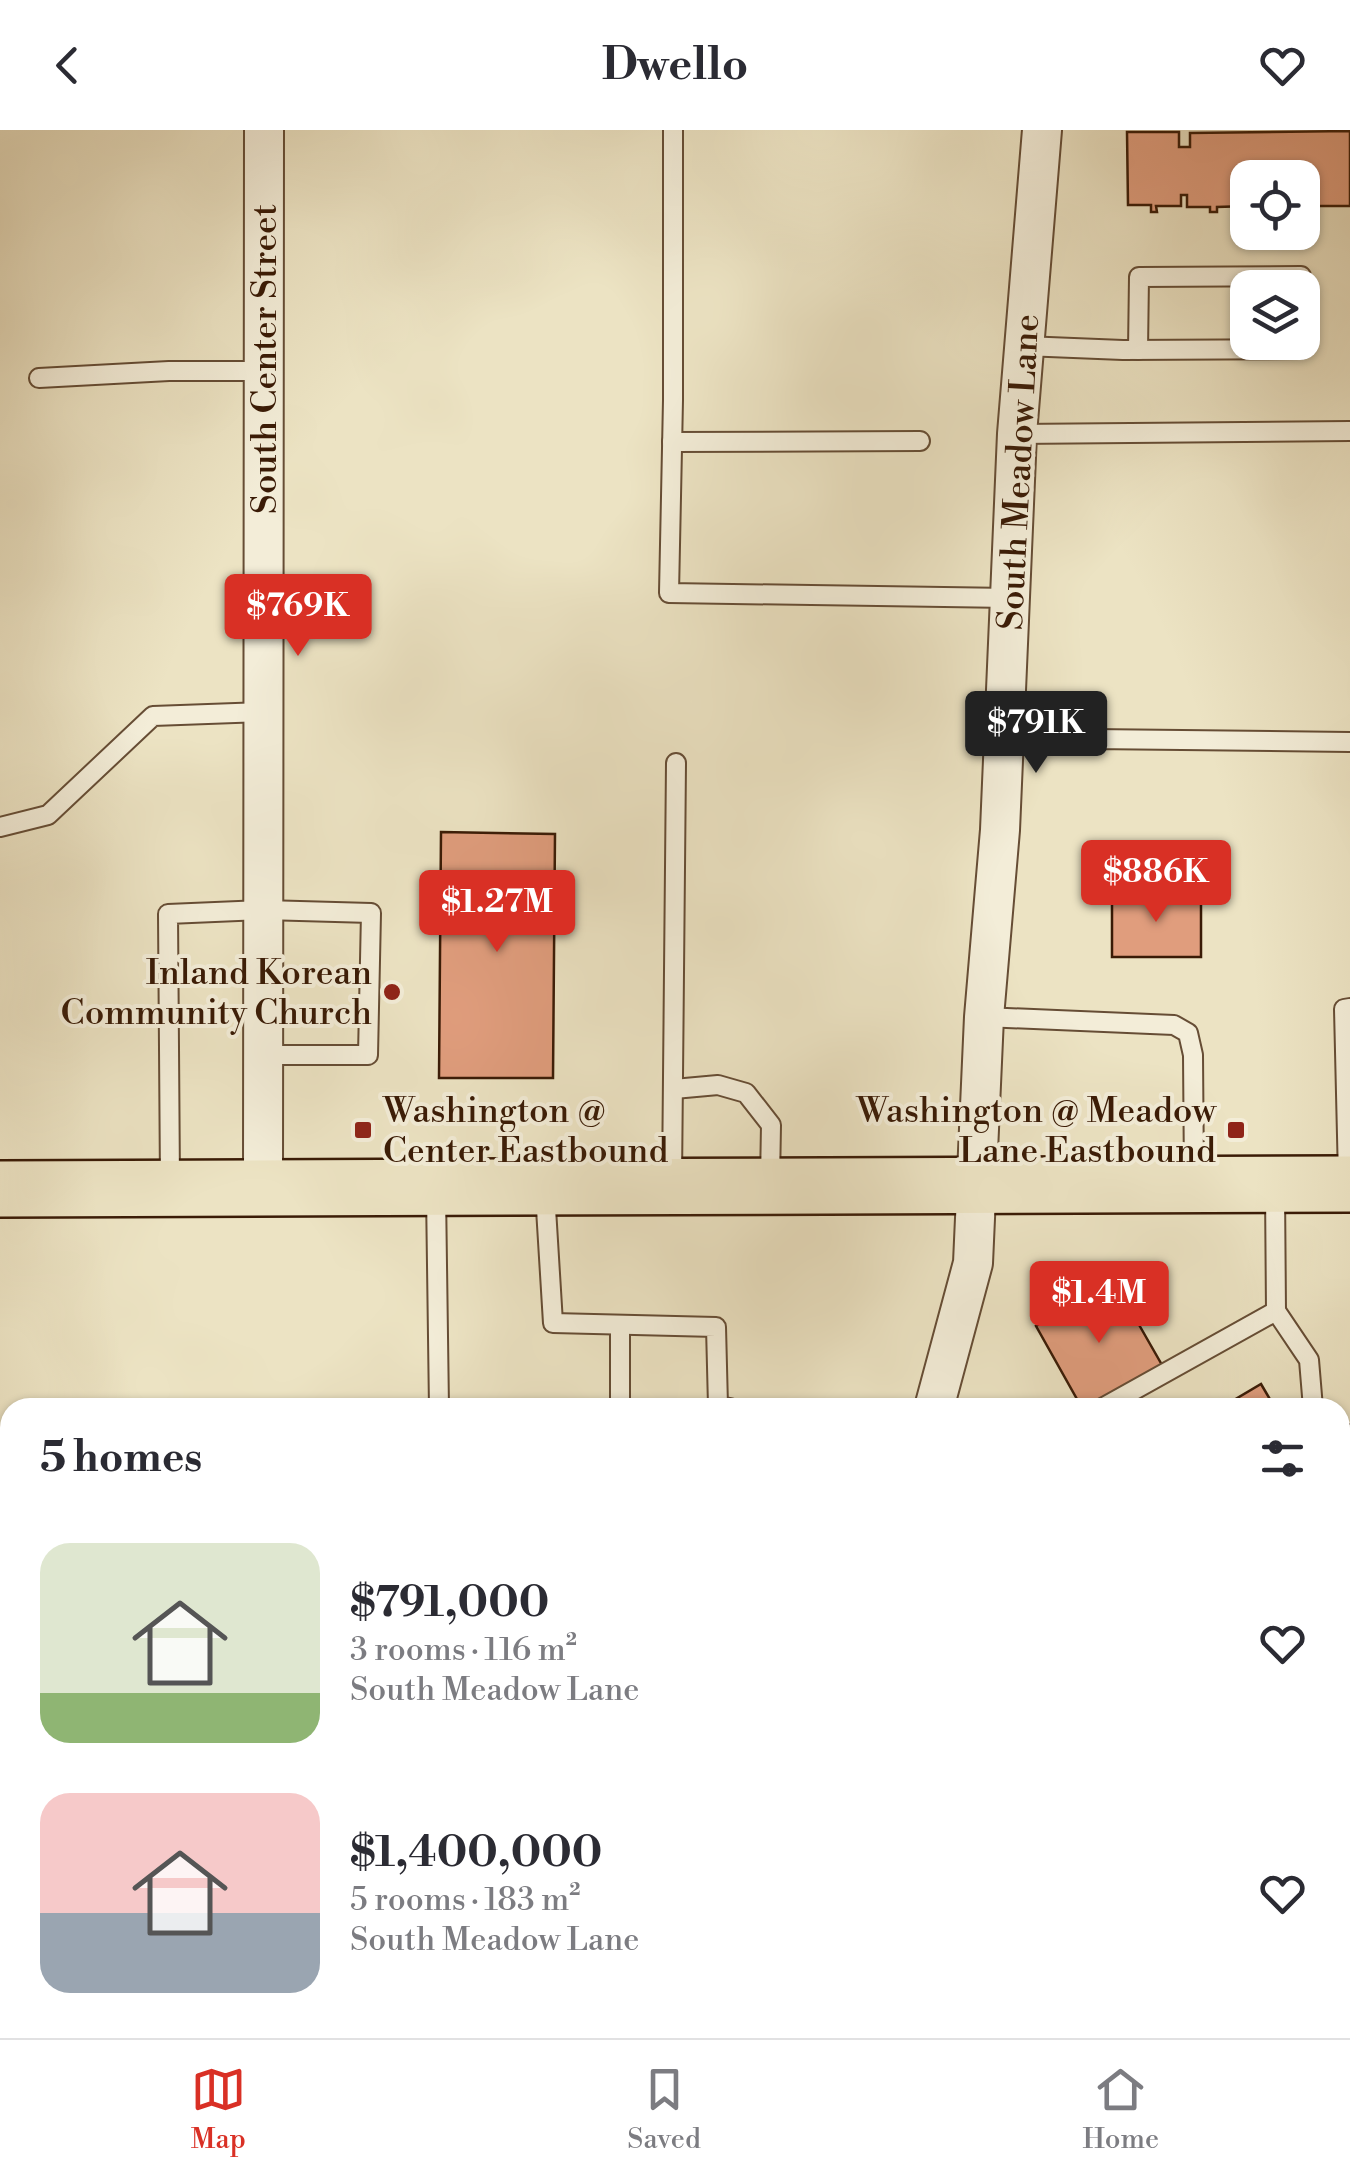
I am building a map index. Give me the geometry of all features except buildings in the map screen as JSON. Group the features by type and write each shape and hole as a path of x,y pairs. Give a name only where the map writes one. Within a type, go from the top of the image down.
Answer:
{"main road":[{"path":"0,1189 1349,1184"}],"street":[{"name":"South Center Street","path":"264,130 264,1188"},
{"name":"South Meadow Lane","path":"937,1398 973,1263 984,1017 998,868 1017,434 1042,130"}],"lane":[{"path":"673,130 669,593 1010,598"},
{"path":"1138,350 1139,276 1230,276"},
{"path":"1024,346 1230,349"},
{"path":"39,378 264,371"},
{"path":"1017,434 1350,431"},
{"path":"672,442 920,441"},
{"path":"0,827 48,815 153,716 264,712"},
{"path":"1004,742 1350,742"},
{"path":"672,1186 676,763"},
{"path":"170,1188 168,914 264,910 370,913 368,1056 264,1055"},
{"path":"1349,1184 1344,1008 1350,1008"},
{"path":"984,1017 1174,1025 1188,1033 1193,1056 1194,1185"},
{"path":"674,1089 718,1085 746,1092 772,1126 770,1186"},
{"path":"1276,1185 1276,1311 1309,1360 1311,1398"},
{"path":"545,1187 553,1323 716,1328 718,1398"},
{"path":"436,1188 439,1398"},
{"path":"1120,1398 1276,1311"},
{"path":"620,1325 620,1398"}],"place":[{"name":"Inland Korean Community Church","path":"392,992"},
{"name":"Washington @ Center Eastbound","path":"363,1130"},
{"name":"Washington @ Meadow Lane Eastbound","path":"1236,1130"}]}
